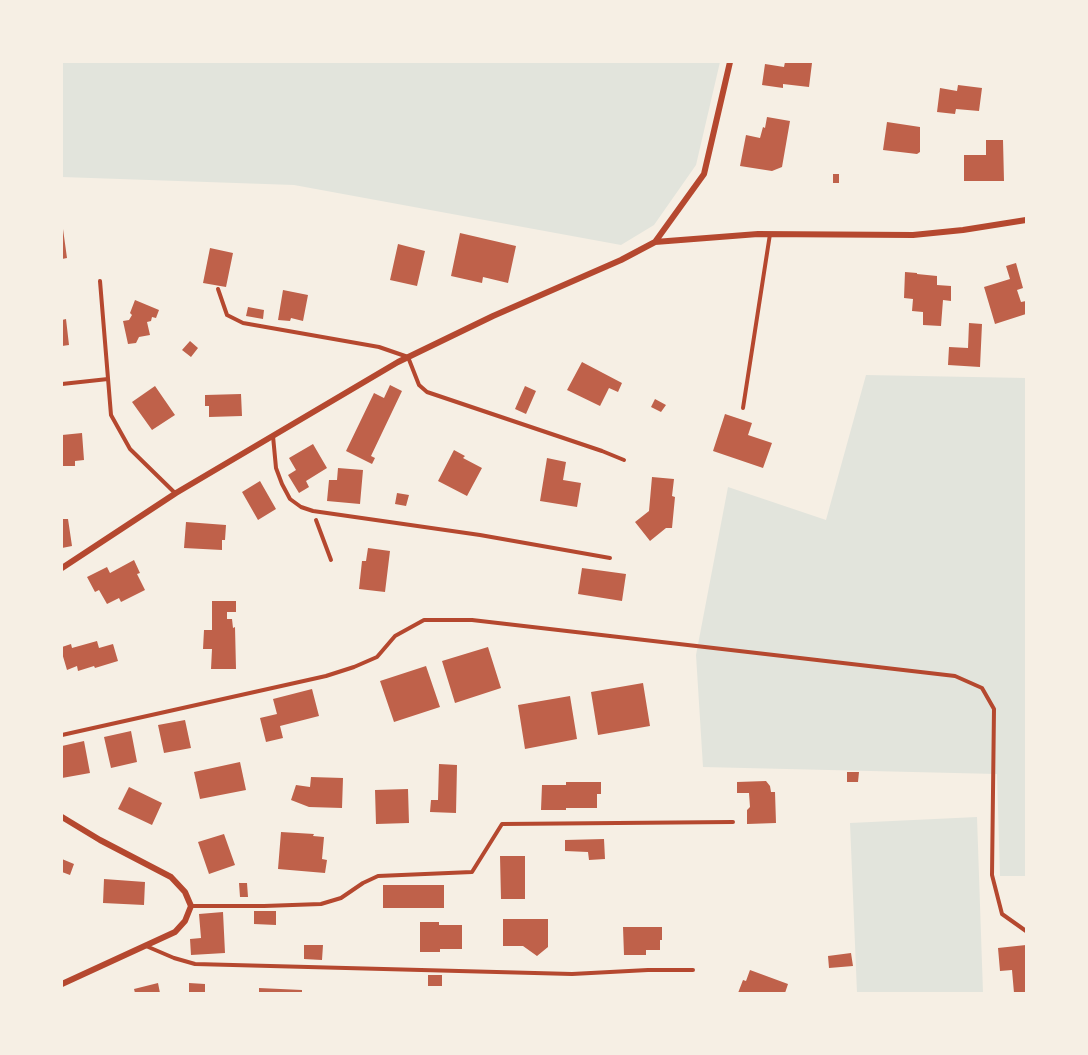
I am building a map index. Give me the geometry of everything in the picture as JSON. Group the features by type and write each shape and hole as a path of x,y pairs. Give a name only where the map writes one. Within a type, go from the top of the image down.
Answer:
{"street":[{"path":"655,242 704,174 730,62"},
{"path":"62,568 176,493 408,357 500,313 621,260 655,242 770,234 914,235 1026,220"},
{"path":"62,817 100,840 171,877 185,892 191,906 185,921 176,932 62,984"}],"lane":[{"path":"743,408 770,234"},
{"path":"100,281 111,415 130,449 176,493"},
{"path":"218,289 227,315 243,323 380,347 408,357 418,385 427,392 624,460"},
{"path":"62,384 108,379"},
{"path":"273,436 276,468 282,484 291,499 301,507 313,511 480,535 610,558"},
{"path":"62,735 354,668 377,657 395,636 424,620 472,620 955,676 982,688 994,710 992,875 1002,914 1026,931"},
{"path":"191,906 321,904 341,898 378,876 472,872 502,824 733,822"},
{"path":"146,946 195,964 572,974 693,970"}],"path":[{"path":"313,511 331,560"}],"shaded area":[{"path":"62,62 720,62 696,165 654,225 621,245 294,185 62,177"},
{"path":"866,375 1026,378 1026,876 1000,876 997,774 703,767 696,655 728,487 826,520"},
{"path":"977,817 983,993 857,993 850,823"}],"building":[{"path":"785,62 812,63 809,87 783,84 783,88 762,85 765,64 784,67"},
{"path":"958,85 982,88 979,111 956,109 955,114 937,112 940,88 957,91"},
{"path":"767,117 790,121 782,167 772,171 740,166 746,135 760,138"},
{"path":"887,122 920,127 920,152 917,154 883,150"},
{"path":"986,140 1003,140 1004,181 964,181 964,155 986,155"},
{"path":"833,174 839,174 839,183 833,183"},
{"path":"62,229 67,258 62,259"},
{"path":"460,233 516,246 508,283 483,277 482,283 451,276"},
{"path":"398,244 425,251 417,286 390,280"},
{"path":"210,248 233,253 226,287 203,283"},
{"path":"1016,263 1023,288 1017,290 1021,302 1026,301 1026,314 995,324 984,287 1010,279 1006,266"},
{"path":"905,272 937,276 937,285 951,286 951,301 943,300 941,326 923,325 923,312 912,311 913,299 904,298"},
{"path":"283,290 308,295 303,321 291,318 290,321 278,320"},
{"path":"135,300 159,310 156,318 152,317 151,321 147,322 150,335 139,337 136,343 128,344 123,321 129,320 132,315 130,313"},
{"path":"248,307 264,310 263,319 246,316"},
{"path":"66,319 69,345 62,346 62,320"},
{"path":"969,323 982,324 980,367 948,365 949,347 968,348"},
{"path":"190,341 198,348 191,357 182,350"},
{"path":"582,362 622,383 618,392 609,388 600,406 567,390"},
{"path":"390,385 402,391 371,456 375,458 372,464 346,451 374,393 384,398"},
{"path":"155,386 175,415 152,430 132,402"},
{"path":"525,386 536,391 526,414 515,409"},
{"path":"241,394 242,416 209,417 209,406 205,406 205,395"},
{"path":"655,399 666,405 661,412 651,407"},
{"path":"725,414 752,423 748,435 772,443 763,468 713,451"},
{"path":"82,433 84,460 75,461 75,466 62,466 62,435"},
{"path":"313,444 327,468 306,481 309,487 299,493 288,475 296,470 289,458"},
{"path":"454,450 465,456 463,458 482,468 467,496 438,481"},
{"path":"547,458 566,462 563,480 581,483 577,507 540,501"},
{"path":"338,468 363,470 360,504 327,501 329,480 337,480"},
{"path":"652,477 674,479 672,496 675,497 672,528 666,528 650,541 635,522 649,511"},
{"path":"260,481 276,509 258,520 242,492"},
{"path":"397,493 409,495 406,506 395,504"},
{"path":"62,519 68,519 72,546 62,548"},
{"path":"186,522 226,525 222,550 184,548"},
{"path":"368,548 390,551 385,592 359,589 362,561 366,561"},
{"path":"134,560 140,573 137,574 145,590 121,602 119,598 107,604 99,590 95,592 87,577 107,567 110,573"},
{"path":"582,568 626,574 622,601 578,594"},
{"path":"212,601 236,601 236,612 227,612 227,619 232,619 233,628 235,627 236,669 211,669 212,649 203,649 204,630 212,630"},
{"path":"97,641 99,648 113,644 118,661 78,671 77,666 67,670 62,647 71,644 72,648"},
{"path":"488,647 501,688 455,703 442,661"},
{"path":"426,666 440,707 394,722 380,681"},
{"path":"643,683 650,726 598,735 591,692"},
{"path":"312,689 319,716 280,726 283,738 266,742 260,718 277,714 273,699"},
{"path":"570,696 577,739 525,749 518,705"},
{"path":"185,720 191,748 164,753 158,725"},
{"path":"131,731 137,762 111,768 104,737"},
{"path":"84,741 90,773 62,778 62,746"},
{"path":"240,762 246,790 200,799 194,772"},
{"path":"439,764 457,765 456,813 430,812 431,800 438,800"},
{"path":"847,772 859,772 858,782 847,782"},
{"path":"311,777 343,778 342,808 309,807 291,800 296,785 310,787"},
{"path":"766,781 771,792 775,792 776,823 747,824 747,810 750,807 749,793 737,793 737,782"},
{"path":"566,782 601,782 601,794 597,794 597,808 541,810 542,785 566,785"},
{"path":"129,787 162,803 152,825 118,809"},
{"path":"408,789 409,823 376,824 375,790"},
{"path":"281,832 314,834 313,836 324,837 322,859 327,860 325,873 278,869"},
{"path":"224,834 235,865 209,874 198,842"},
{"path":"604,839 605,859 589,860 588,852 565,851 565,840"},
{"path":"500,856 525,856 525,899 501,899"},
{"path":"62,859 74,864 70,875 62,872"},
{"path":"104,879 145,882 144,905 103,903"},
{"path":"239,883 247,883 248,897 240,897"},
{"path":"383,885 444,885 444,908 383,908"},
{"path":"254,911 276,911 276,925 254,924"},
{"path":"223,912 225,953 191,955 190,939 201,938 199,914"},
{"path":"503,919 548,919 548,947 537,956 523,946 503,946"},
{"path":"420,922 462,925 462,949 420,952"},
{"path":"623,927 662,927 660,950 646,950 646,955 624,955"},
{"path":"304,945 323,945 322,960 304,959"},
{"path":"1026,945 1026,993 1014,993 1012,970 1000,971 998,948"},
{"path":"851,953 853,966 829,968 828,956"},
{"path":"750,970 788,984 785,993 738,993"},
{"path":"428,975 442,975 442,986 428,986"},
{"path":"158,983 160,993 135,993 134,989"},
{"path":"189,983 205,984 205,993 189,993"},
{"path":"259,988 302,990 302,993 259,993"}]}
